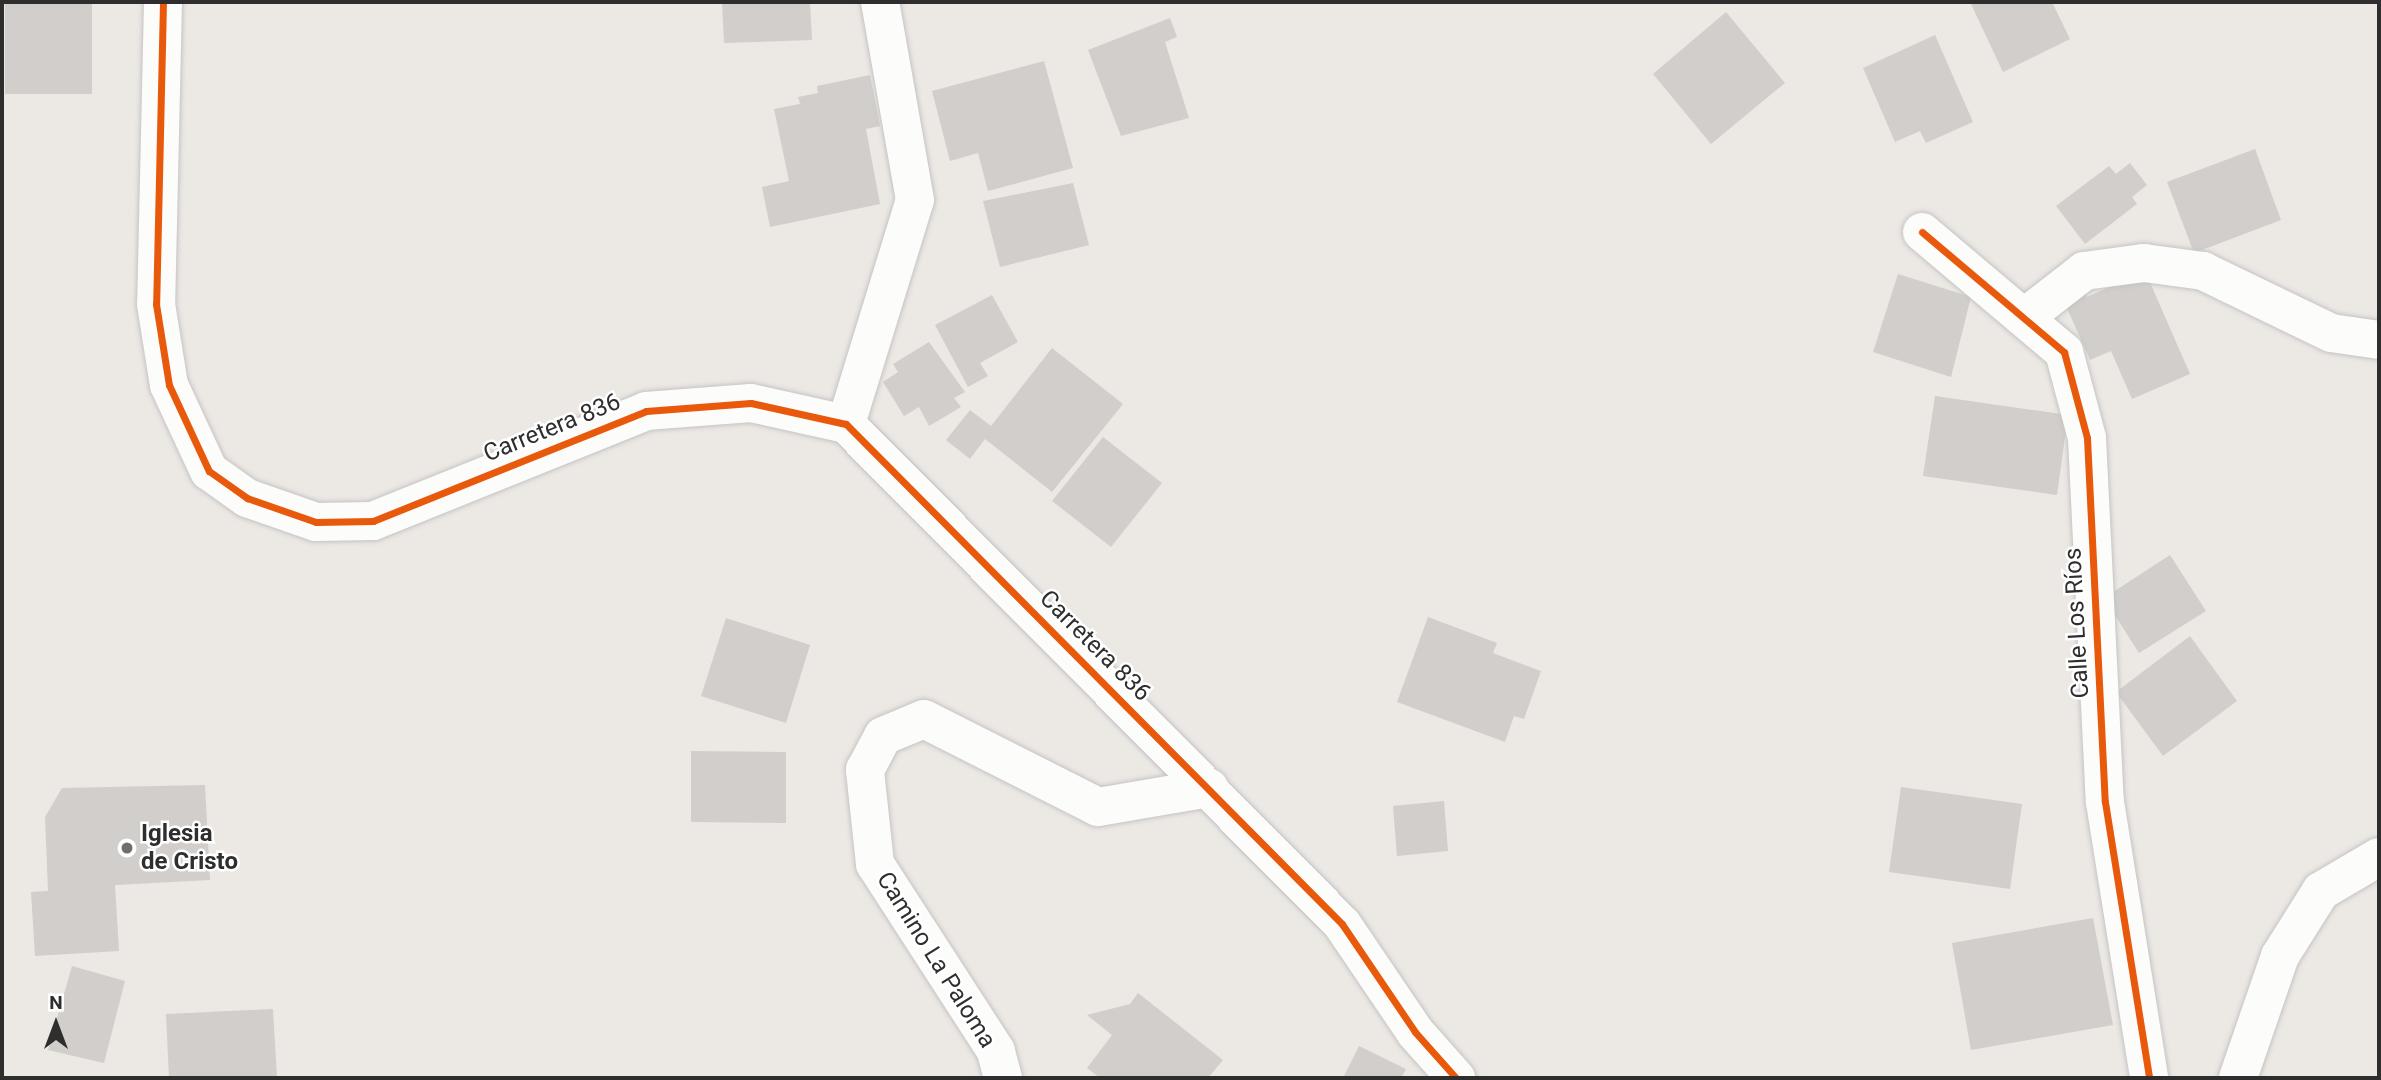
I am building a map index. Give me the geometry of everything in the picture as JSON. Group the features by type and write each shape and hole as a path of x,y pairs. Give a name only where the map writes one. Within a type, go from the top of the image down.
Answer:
{"street":[{"name":"Carretera 836","path":"163,2 156,304 169,385 209,471 247,498 316,522 373,521 646,411 751,402 846,424 1342,924 1415,1032 1456,1078"},
{"path":"846,424 915,200 880,2"},
{"name":"Calle Los Ríos","path":"1922,232 2064,352 2087,438 2105,802 2149,1078"},
{"path":"2025,317 2084,271 2144,263 2203,271 2331,333 2379,340"},
{"name":"Camino La Paloma","path":"1003,1078 996,1051 875,864 865,770 883,736 924,719 1098,807 1209,788"},
{"path":"2238,1078 2280,956 2321,891 2379,857"}],"building":[{"path":"5,2 92,2 92,94 5,94"},
{"path":"722,2 810,2 812,40 724,43"},
{"path":"2052,2 2070,39 2003,72 1971,4"},
{"path":"1726,12 1785,83 1711,144 1653,74"},
{"path":"1170,18 1177,37 1165,42 1189,118 1121,136 1088,50"},
{"path":"1935,35 1973,122 1926,143 1920,131 1895,142 1863,68"},
{"path":"1044,61 1073,168 988,191 978,153 950,161 932,91"},
{"path":"870,75 880,126 866,129 880,204 770,227 762,187 789,181 774,109 800,104 798,97 818,93 817,86"},
{"path":"2255,149 2281,220 2194,253 2167,182"},
{"path":"2130,163 2147,185 2132,197 2137,204 2085,244 2056,206 2109,166 2116,174"},
{"path":"1073,183 1089,245 1000,267 983,201"},
{"path":"2145,271 2190,374 2132,399 2111,351 2090,360 2062,297 2083,287 2087,297"},
{"path":"1898,274 1971,297 1951,377 1873,352"},
{"path":"992,295 1018,342 980,363 988,376 968,387 935,325"},
{"path":"929,342 965,392 954,398 961,407 929,426 919,407 904,416 883,382 898,372 893,364"},
{"path":"1052,348 1123,404 1052,492 985,439 970,459 946,440 970,410 991,426"},
{"path":"1935,396 2068,415 2057,495 1923,476"},
{"path":"1103,437 1162,483 1111,547 1052,501"},
{"path":"2170,555 2206,611 2139,653 2104,598"},
{"path":"1428,617 1497,643 1493,653 1541,671 1524,719 1514,716 1505,742 1397,702"},
{"path":"726,618 810,645 786,723 701,696"},
{"path":"2190,636 2237,701 2163,756 2116,692"},
{"path":"691,751 786,752 786,823 691,822"},
{"name":"Iglesia de Cristo","path":"205,785 210,880 115,885 119,951 35,956 31,892 48,891 45,817 62,788"},
{"path":"1901,787 2022,804 2010,889 1889,872"},
{"path":"1444,801 1448,851 1397,856 1393,806"},
{"path":"2093,918 2113,1025 1971,1050 1952,943"},
{"path":"72,966 125,981 104,1063 48,1050"},
{"path":"1138,993 1223,1060 1208,1078 1100,1078 1087,1068 1112,1035 1087,1015 1130,1004"},
{"path":"273,1009 277,1078 169,1078 166,1014"},
{"path":"1359,1046 1406,1069 1401,1078 1343,1078"}],"cycle path":[{"path":"163,2 156,304 169,385 209,471 247,498 316,522 373,521 646,411 751,403 846,424 1342,924 1415,1032 1456,1078"},
{"path":"1922,232 2064,352 2087,438 2105,802 2149,1078"}],"place":[{"name":"Iglesia de Cristo","path":"127,848"}]}
